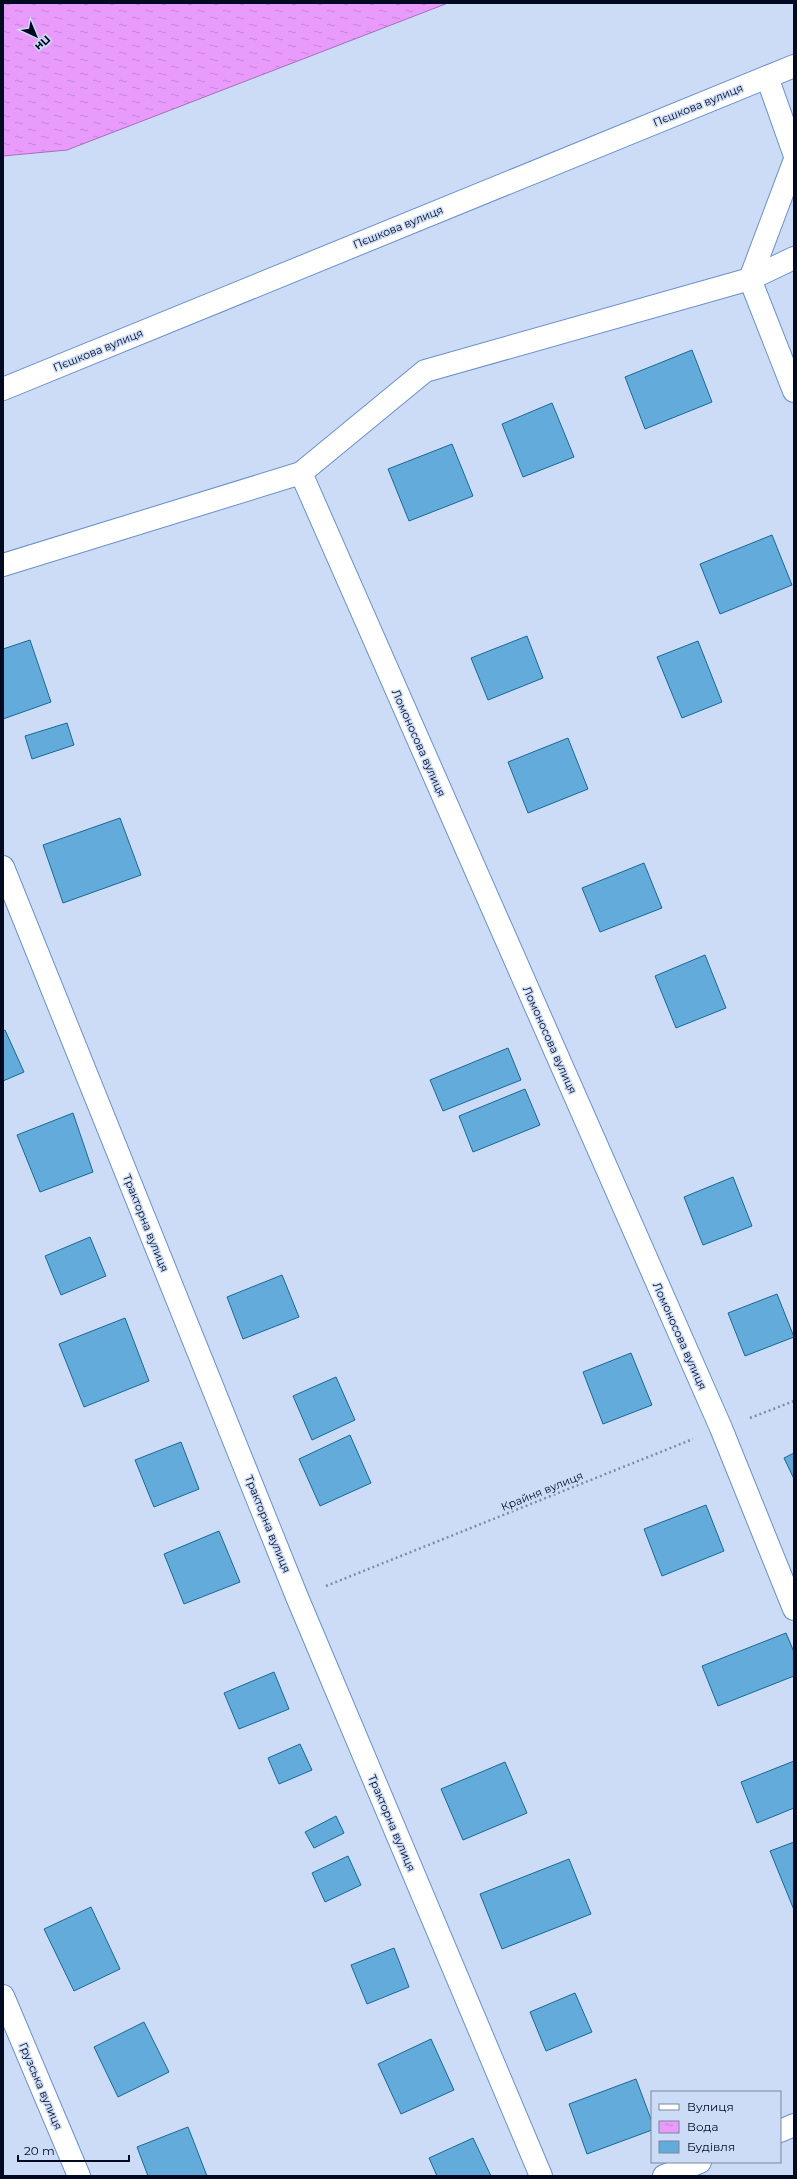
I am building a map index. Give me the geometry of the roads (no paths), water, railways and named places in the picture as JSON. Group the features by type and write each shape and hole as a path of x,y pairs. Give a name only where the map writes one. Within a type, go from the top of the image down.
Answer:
{"street":[{"name":"Пєшкова вулиця","path":"3,389 794,66"},
{"path":"767,77 794,153"},
{"path":"794,162 750,279 794,391"},
{"path":"3,565 300,473 425,371 750,279 794,258"},
{"name":"Ломоносова вулиця","path":"300,473 721,1428 794,1609"},
{"name":"Тракторна вулиця","path":"3,868 297,1597 541,2176"},
{"name":"Грузська вулиця","path":"3,1996 79,2176"},
{"path":"781,2131 794,2125"},
{"path":"664,2176 697,2163"}],"water":[{"path":"3,3 448,3 67,150 3,156"}]}
